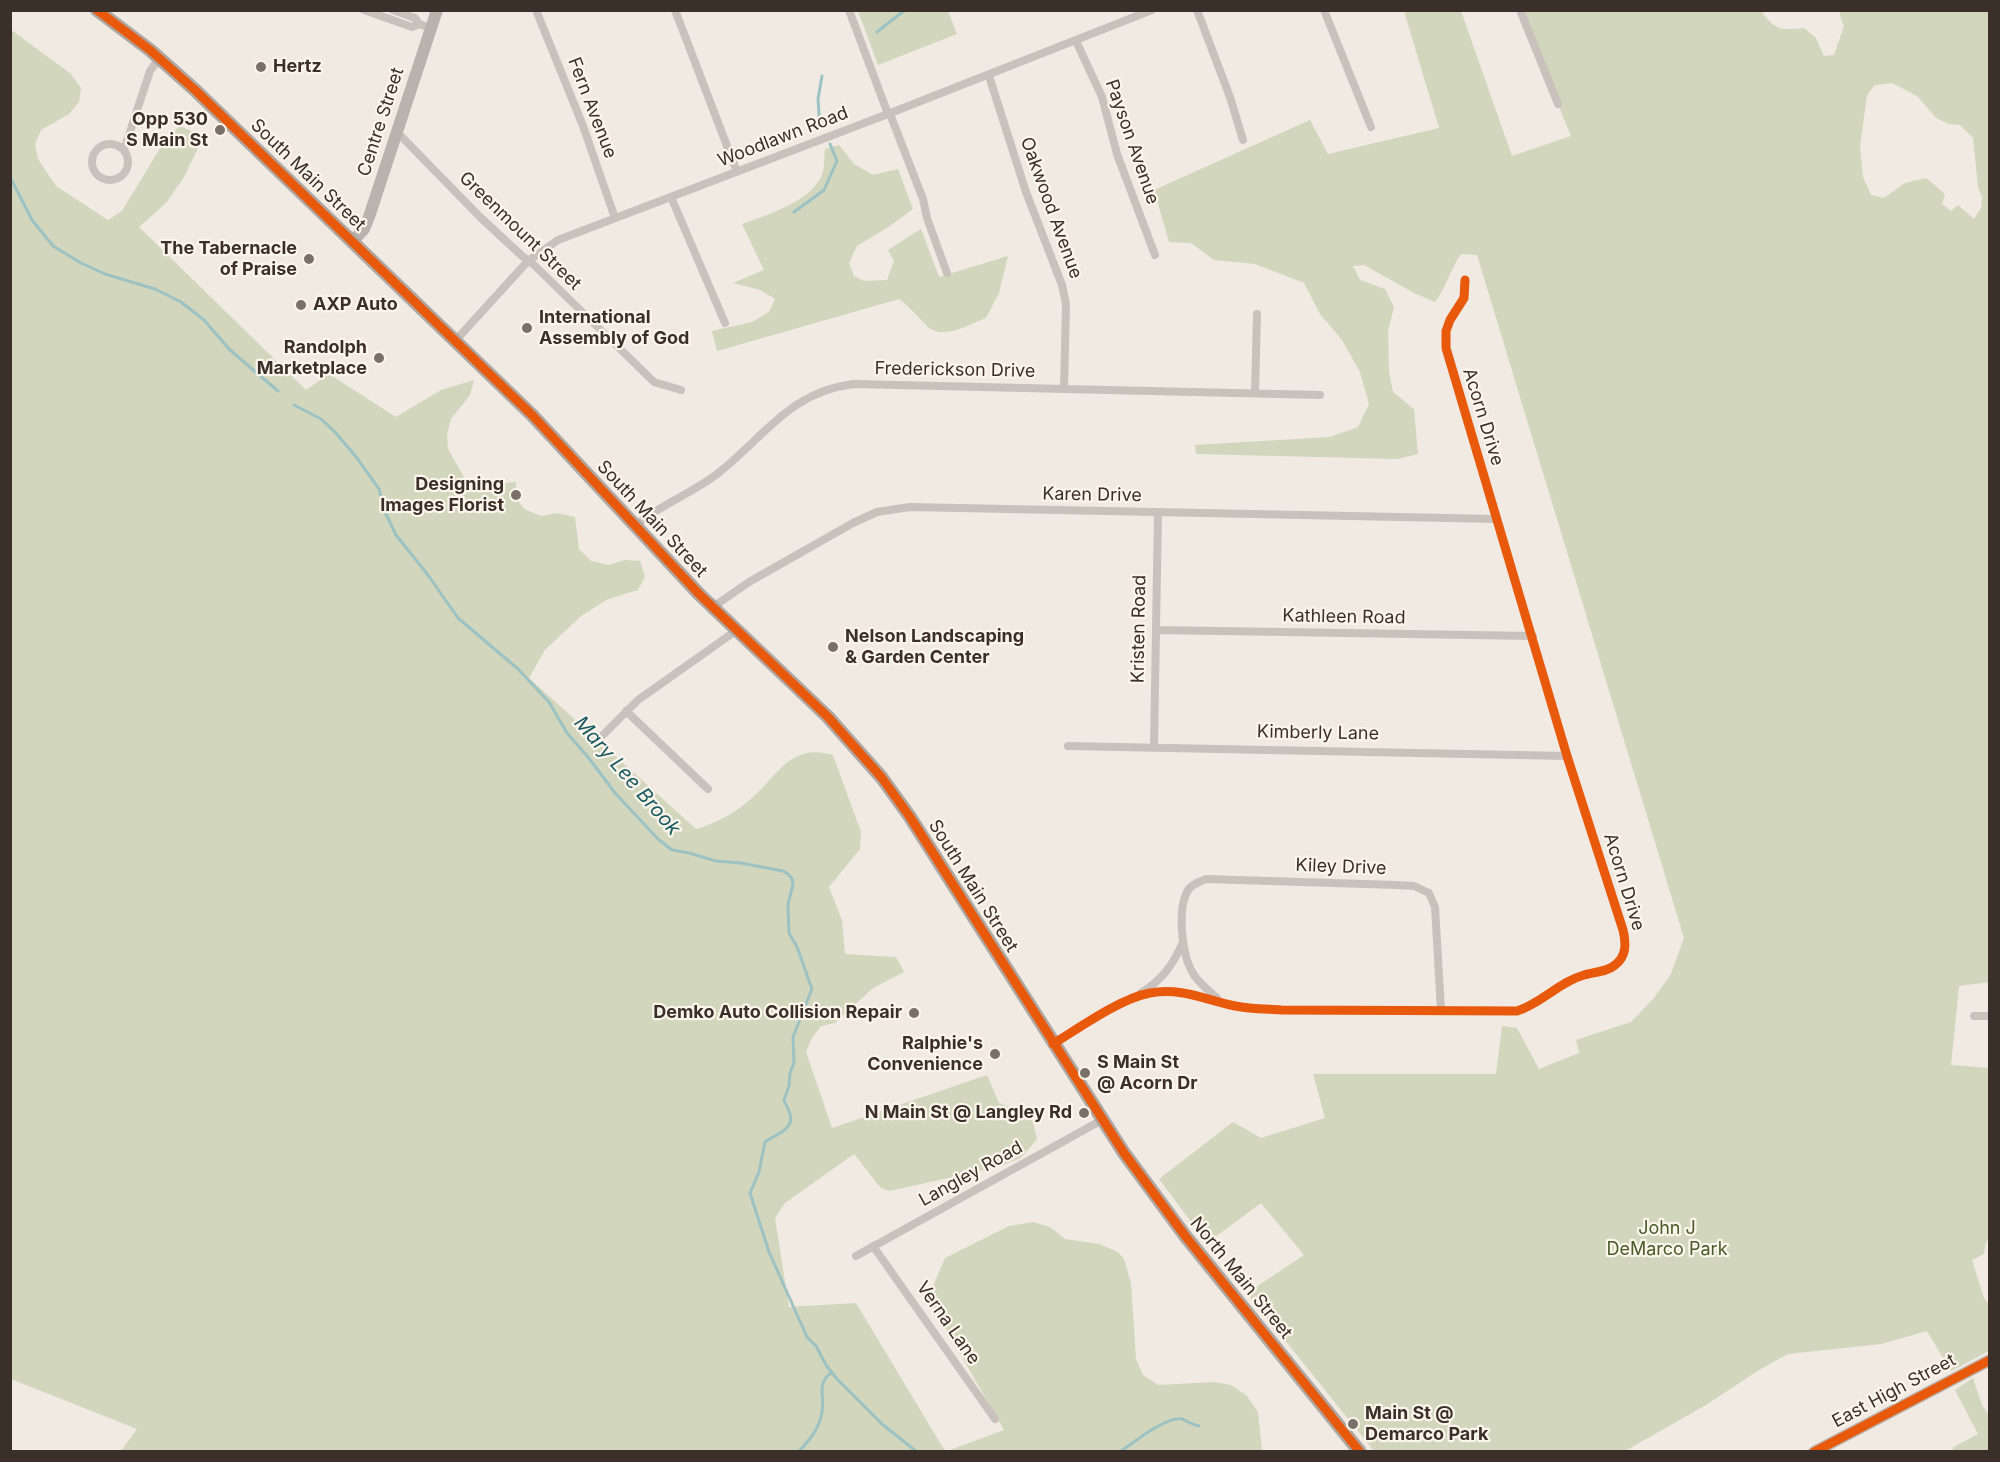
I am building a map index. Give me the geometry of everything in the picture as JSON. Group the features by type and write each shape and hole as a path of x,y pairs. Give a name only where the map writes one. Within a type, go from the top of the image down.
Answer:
{"main road":[{"name":"South Main Street","path":"97,10 159,57 195,90 456,340 532,415 712,607 828,717 882,778 910,817 1102,1120"},
{"name":"Centre Street","path":"353,241 367,223 397,132 425,26 437,10"},
{"name":"North Main Street","path":"1102,1120 1192,1245 1360,1452"},
{"name":"East High Street","path":"1814,1452 1989,1360"}],"street":[{"path":"364,10 412,27 425,26"},
{"path":"393,10 416,18 425,26"},
{"name":"Fern Avenue","path":"536,10 583,126 615,218"},
{"path":"675,10 737,172"},
{"path":"849,10 923,199 927,218 947,273"},
{"name":"Woodlawn Road","path":"456,340 528,261 558,240 989,76 1152,10"},
{"path":"1197,10 1230,97 1243,140"},
{"path":"1324,10 1371,127"},
{"path":"1520,10 1558,104"},
{"name":"Payson Avenue","path":"1076,41 1102,97 1117,154 1155,255"},
{"path":"124,150 120,146 109,144 98,148 94,153 92,164 97,175 108,180 120,177 127,168 128,162 124,150 150,71 159,57"},
{"name":"Oakwood Avenue","path":"989,76 1026,192 1064,295 1064,389"},
{"name":"Greenmount Street","path":"397,132 482,219 654,382 681,390"},
{"path":"671,197 725,323"},
{"name":"Acorn Drive","path":"1053,1044 1133,998 1150,993 1176,991 1242,1007 1281,1010 1517,1011 1543,1000 1575,978 1615,966 1623,956 1626,944 1623,930 1567,756 1446,348 1448,325 1464,298 1465,280"},
{"path":"1255,393 1257,314"},
{"name":"Frederickson Drive","path":"635,526 647,516 716,475 797,403 833,387 854,384 1320,394"},
{"name":"Karen Drive","path":"712,607 749,582 853,523 892,508 1496,519"},
{"name":"Kristen Road","path":"1154,746 1158,513"},
{"path":"600,738 643,695 737,630"},
{"name":"Kathleen Road","path":"1156,630 1533,636"},
{"path":"626,711 708,789"},
{"name":"Kimberly Lane","path":"1068,746 1567,756"},
{"name":"Kiley Drive","path":"1221,1001 1193,974 1186,959 1183,941 1182,906 1187,891 1194,884 1206,879 1414,886 1429,893 1435,907 1441,1010"},
{"name":"Kiley Drive","path":"1133,998 1161,979 1175,961 1183,941"},
{"path":"1974,1016 1989,1016"},
{"name":"Langley Road","path":"856,1256 1102,1120"},
{"name":"Verna Lane","path":"873,1246 995,1419"}],"green space":[{"path":"858,11 948,11 957,34 878,65"},
{"name":"John J DeMarco Park","path":"1404,11 1461,11 1512,156 1571,136 1520,11 1763,11 1772,24 1780,28 1804,28 1816,38 1824,56 1834,55 1844,26 1840,11 1989,11 1990,982 1959,986 1951,1065 1989,1068 1989,1239 1986,1242 1984,1254 1972,1260 1984,1298 1989,1305 1989,1351 1951,1371 1927,1331 1881,1344 1788,1354 1706,1405 1625,1451 1374,1451 1247,1293 1304,1255 1261,1203 1207,1243 1159,1179 1233,1122 1261,1138 1325,1118 1313,1074 1496,1074 1502,1026 1517,1028 1539,1069 1579,1053 1576,1040 1631,1022 1653,999 1670,976 1684,938 1477,255 1461,254 1435,302 1364,265 1353,266 1360,280 1385,289 1394,307 1388,331 1389,372 1393,392 1414,409 1418,454 1398,459 1196,454 1195,445 1330,437 1358,427 1369,404 1360,372 1342,340 1320,314 1304,283 1255,264 1214,260 1191,243 1169,242 1154,190 1310,120 1328,154 1439,128","holes":["1892,83 1917,96 1936,118 1949,124 1960,125 1973,138 1978,187 1982,197 1981,208 1974,219 1958,205 1951,211 1942,204 1945,194 1926,178 1905,183 1884,198 1871,195 1863,177 1860,147 1867,95 1875,85"]},
{"path":"10,29 71,74 81,88 79,102 69,114 41,130 35,144 38,159 56,186 108,220 122,211 165,140 180,126 195,133 198,148 184,177 166,203 139,227 306,390 329,374 396,417 441,390 474,380 470,395 451,419 447,434 448,449 465,479 480,485 516,482 515,496 524,509 541,516 557,513 575,517 579,549 591,561 608,565 625,560 640,561 645,577 638,590 608,599 581,616 545,650 529,678 696,829 719,820 741,807 779,770 796,757 819,752 833,755 861,832 860,849 829,887 842,920 845,954 896,957 904,972 873,988 835,1023 821,1026 812,1038 806,1052 832,1128 987,1075 999,1103 1031,1115 1037,1139 1021,1158 998,1167 889,1191 881,1188 854,1154 785,1203 775,1218 789,1307 856,1303 945,1451 121,1451 137,1429 11,1379"},
{"path":"839,145 854,164 873,175 898,169 913,209 857,246 849,263 854,276 864,281 887,280 894,261 888,250 921,229 939,277 1008,256 999,293 986,318 956,330 940,332 927,326 899,299 717,351 712,331 752,322 769,312 775,299 760,290 733,283 764,270 742,224 786,207 807,194 821,177 825,149"},
{"path":"1033,1222 1050,1227 1065,1239 1099,1244 1118,1252 1124,1259 1131,1283 1136,1359 1143,1375 1158,1385 1214,1382 1231,1385 1247,1396 1258,1412 1262,1451 947,1451 1004,1430 928,1298 945,1258 1009,1226"},
{"path":"1973,1378 1982,1405 1989,1415 1989,1451 1955,1451 1952,1448 1978,1434 1955,1390"}],"waterway":[{"path":"877,32 905,10"},
{"path":"820,128 818,99 822,76"},
{"path":"794,212 824,190 837,161 830,144"},
{"name":"Mary Lee Brook","path":"10,177 32,220 53,246 105,274 155,289 181,302 204,320 230,350 278,391"},
{"name":"Mary Lee Brook","path":"294,405 321,419 357,458 379,489 385,512 396,535 458,618 518,669 549,702 567,733 615,793 658,839 672,850 716,861 783,871 792,879 793,885 788,904 789,933 797,947 812,989 793,1037 794,1063 784,1100 791,1120 787,1128 765,1142 759,1172 750,1193 769,1252 807,1337 816,1346 837,1379 882,1424 917,1452"},
{"path":"798,1452 810,1439 819,1424 823,1406 822,1386 826,1377 831,1373"},
{"path":"1120,1452 1150,1431 1175,1419 1182,1419 1199,1426"}],"cycle path":[{"path":"97,10 150,50 195,90 532,415 699,594 828,717 882,778 910,817 1124,1153 1186,1237 1360,1452"},
{"path":"1053,1044 1100,1014 1126,1001 1161,992 1183,993 1246,1008 1281,1010 1517,1011 1575,978 1612,967 1622,958 1625,944 1623,930 1567,756 1446,348 1446,331 1464,298 1465,280"},
{"path":"1814,1452 1990,1360"}],"place":[{"name":"Hertz","path":"261,67"},
{"name":"Opp 530 S Main St","path":"220,130"},
{"name":"The Tabernacle of Praise","path":"309,259"},
{"name":"AXP Auto","path":"301,305"},
{"name":"International Assembly of God","path":"527,328"},
{"name":"Randolph Marketplace","path":"379,358"},
{"name":"Designing Images Florist","path":"516,495"},
{"name":"Nelson Landscaping & Garden Center","path":"833,647"},
{"name":"Demko Auto Collision Repair","path":"914,1013"},
{"name":"Ralphie's Convenience","path":"995,1054"},
{"name":"S Main St @ Acorn Dr","path":"1085,1073"},
{"name":"N Main St @ Langley Rd","path":"1084,1113"},
{"name":"Main St @ Demarco Park","path":"1353,1424"}]}
